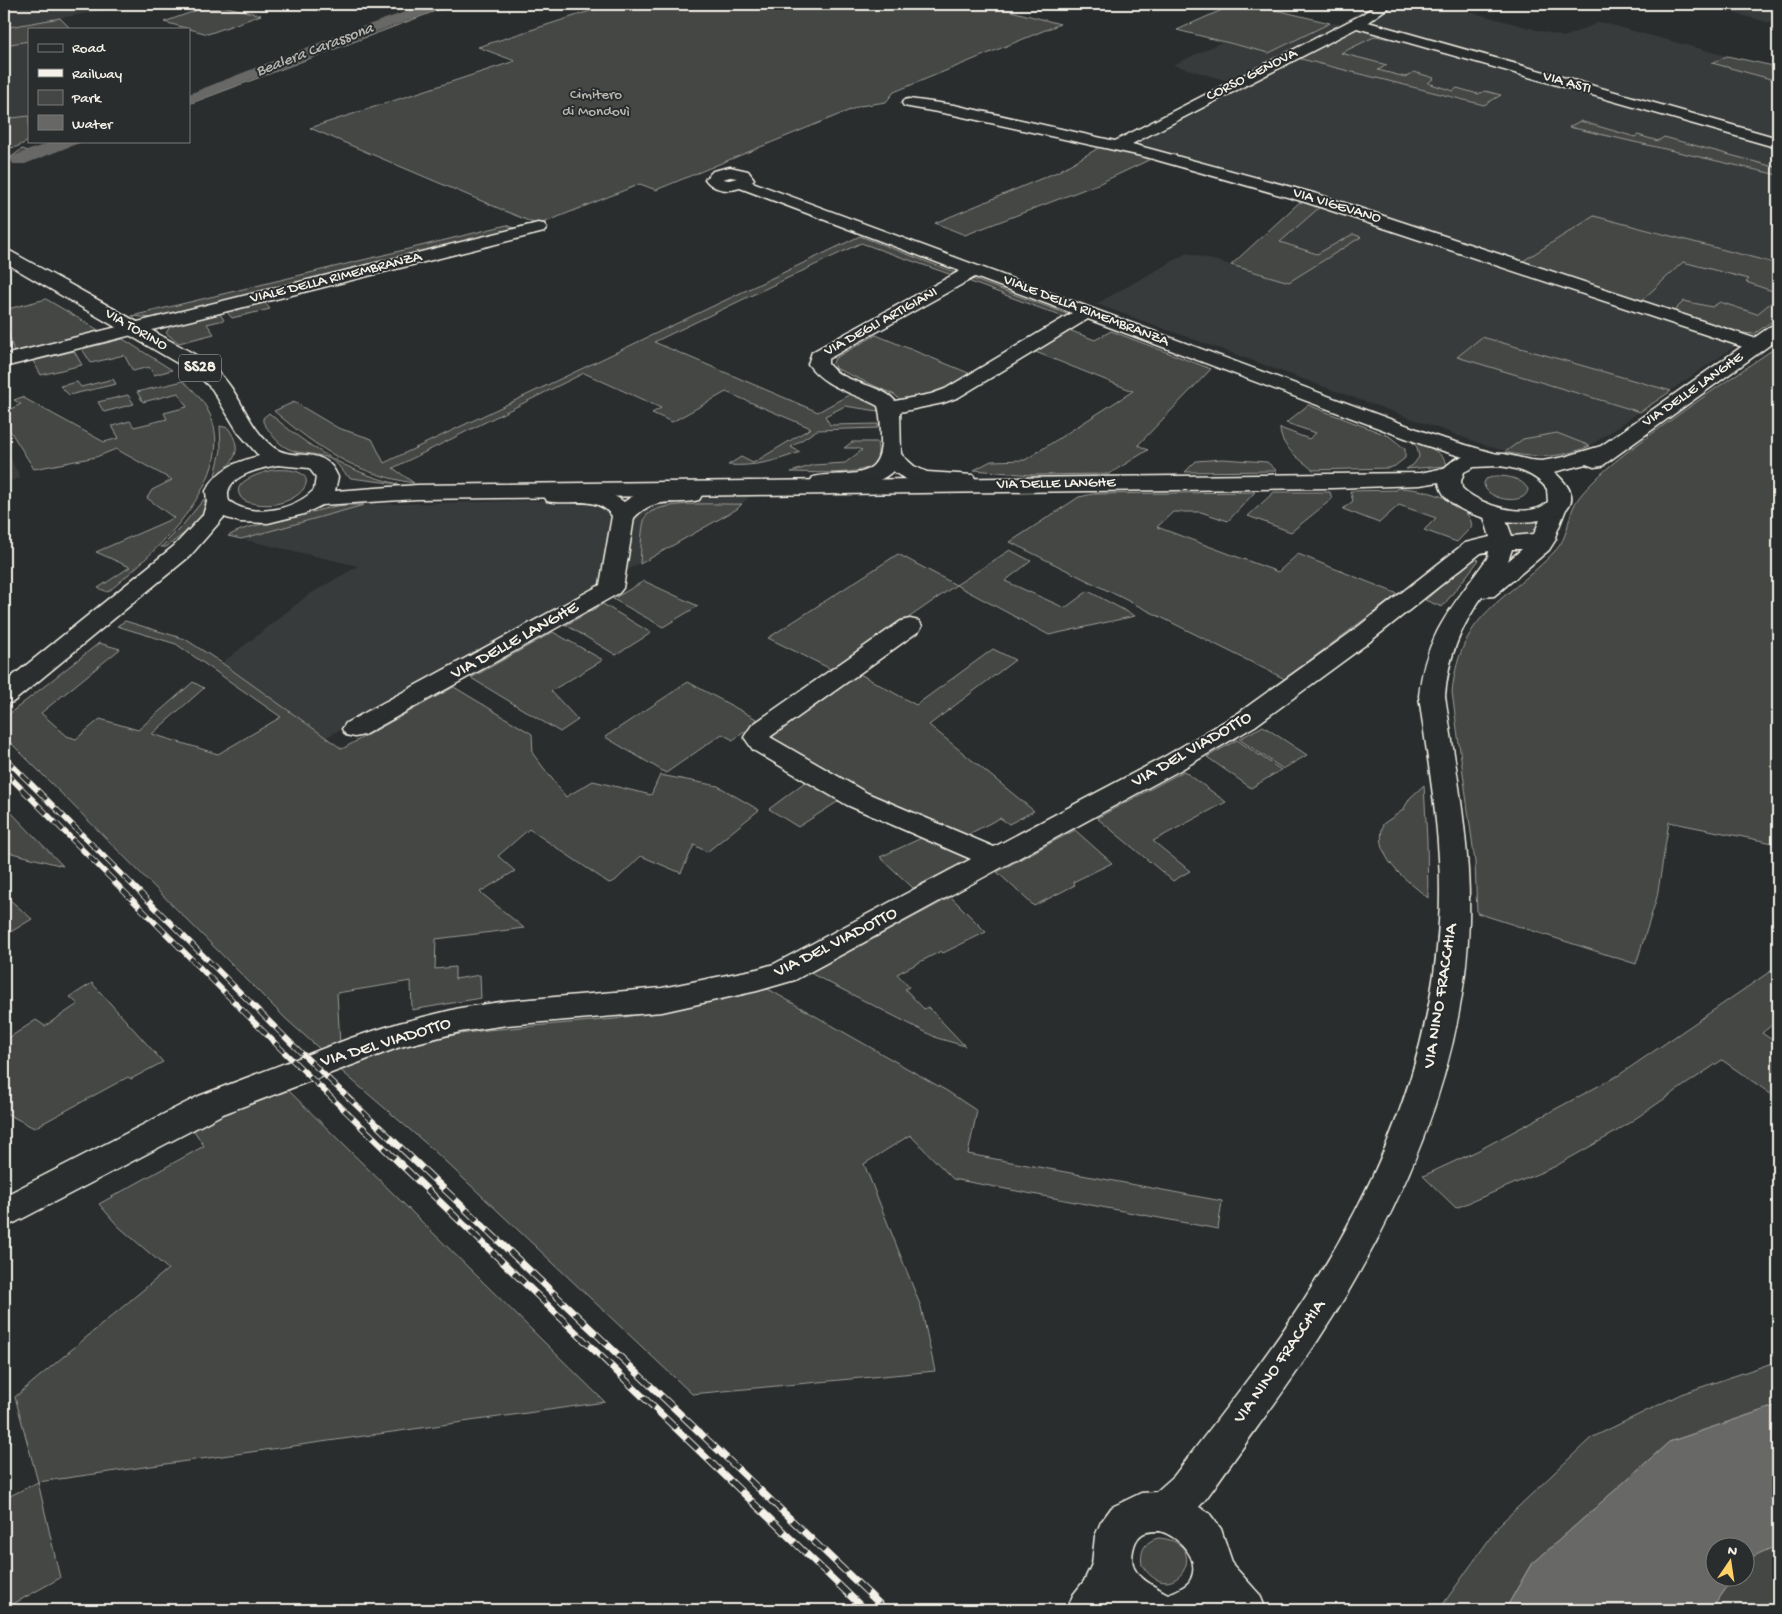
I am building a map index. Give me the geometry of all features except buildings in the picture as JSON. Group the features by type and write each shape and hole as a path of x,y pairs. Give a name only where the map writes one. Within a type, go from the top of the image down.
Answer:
{"street":[{"name":"CORSO GENOVA","path":"1116,146 1355,23 1386,4"},
{"name":"VIA ASTI","path":"1355,23 1778,143"},
{"name":"VIA VIGEVANO","path":"909,102 954,110 1116,146 1198,166 1343,207 1756,346"},
{"name":"VIALE DELLA RIMEMBRANZA","path":"740,183 1431,441"},
{"name":"VIALE DELLA RIMEMBRANZA","path":"4,361 538,228"},
{"name":"VIA TORINO","path":"4,255 135,328 209,374 225,391 258,445 278,459"},
{"name":"VIA DEGLI ARTIGIANI","path":"889,408 886,402 881,399 826,375 818,366 818,359 822,353 975,270"},
{"path":"804,488 819,482 852,481 883,469 888,464 890,455 889,408 936,399 952,393 1087,312"},
{"name":"VIA DELLE LANGHE","path":"1455,477 1458,496 1473,506 1494,514 1533,516 1548,511 1573,481 1608,450 1778,330"},
{"name":"VIA TORINO","path":"243,467 250,460 251,450 246,428"},
{"path":"1431,441 1488,459"},
{"path":"1431,441 1452,454 1455,477"},
{"name":"VIA DELLE LANGHE","path":"1533,468 1566,463 1608,450"},
{"path":"890,455 901,469 919,477 938,480 972,480 991,485"},
{"path":"182,551 213,517 218,503 216,494 219,485 229,475 243,467 278,459 295,459 310,462 321,467 328,474 323,491 306,506 278,515 247,516 225,509 218,503"},
{"name":"VIA DELLE LANGHE","path":"323,491 417,492 804,488 1381,480 1431,485 1455,477 1488,459 1507,460 1533,468 1554,481 1560,489 1559,500"},
{"name":"VIA DELLE LANGHE","path":"355,729 611,588 623,516 634,505 648,497 698,494 732,488"},
{"name":"VIA DELLE LANGHE","path":"515,491 547,496 599,498 616,504 623,516"},
{"name":"VIA NINO FRACCHIA","path":"1460,613 1536,549 1544,539 1559,500"},
{"path":"1494,514 1499,526 1502,543"},
{"path":"4,696 182,551 214,532 247,516"},
{"name":"VIA DEL VIADOTTO","path":"4,1212 212,1104 334,1057 399,1035 460,1020 507,1013 662,1000 757,980 784,972 1173,763 1246,720 1359,638 1466,553 1480,545 1544,539"},
{"name":"VIA NINO FRACCHIA","path":"1163,1511 1176,1502 1201,1472 1291,1348 1327,1294 1355,1247 1381,1195 1405,1142 1426,1083 1439,1035 1454,920 1450,843 1432,683 1446,632 1499,556 1502,543"},
{"path":"910,626 761,731 757,737 762,744 856,799 996,859"},
{"path":"1201,1472 1198,1515 1202,1532 1212,1553 1216,1592"},
{"path":"1134,1592 1112,1549 1118,1532 1129,1520 1145,1512 1163,1511 1184,1518 1202,1532"},
{"path":"1088,1610 1099,1596 1134,1592"},
{"path":"1096,1610 1134,1592"},
{"path":"1182,1610 1216,1592"},
{"path":"1216,1592 1245,1610"}],"shaded area":[{"path":"39,4 101,4 116,8 4,28 4,7"},
{"path":"1371,4 1395,7 1400,4 1427,4 1474,13 1564,37 1600,22 1727,56 1778,67 1778,317 1593,444 1569,454 1541,458 1524,456 1487,446 1096,304 1187,253 1231,265 1301,201 1224,177 1102,146 1228,81 1173,65 1222,42 1269,53 1330,23 1340,24"},
{"path":"1732,4 1760,4 1773,7 1778,5 1778,25 1718,9"},
{"path":"28,41 28,116 4,119 4,45"},
{"path":"6,451 21,478 4,483 4,452"},
{"path":"750,496 737,509 325,738 222,663 308,595 358,566 228,536 244,528 286,520 322,508 345,505"}],"green space":[{"path":"432,4 454,4 190,104 190,95 339,36"},
{"name":"Cimitero di Mondovì","path":"612,4 985,4 1060,24 894,92 886,102 860,106 656,190 640,184 538,225 310,128 515,61 478,47"},
{"path":"1235,4 1251,4 1330,23 1269,53 1177,30"},
{"path":"223,6 261,15 208,34 164,22 206,7 215,9"},
{"path":"60,18 70,28 28,28 28,41 4,45 4,28"},
{"path":"1357,27 1393,37 1389,39 1376,36 1341,53 1387,65 1378,70 1405,77 1414,72 1434,78 1428,83 1453,91 1457,88 1478,94 1485,91 1501,95 1484,105 1297,58"},
{"path":"1727,56 1778,67 1778,81 1712,63"},
{"path":"28,116 28,141 16,147 4,149 4,119"},
{"path":"1580,121 1635,137 1638,135 1658,141 1664,137 1778,168 1778,175 1569,127"},
{"path":"57,142 80,142 35,158 26,155 15,160 10,158 22,149 31,152"},
{"path":"1102,146 1153,158 1098,184 965,235 935,223 1057,172"},
{"path":"1302,200 1321,206 1280,242 1317,254 1353,234 1361,237 1289,282 1231,265"},
{"path":"1594,216 1778,264 1778,293 1746,282 1749,279 1683,262 1641,301 1523,261"},
{"path":"507,225 518,230 152,318 132,316"},
{"path":"860,236 956,273 952,275 861,243 654,342 818,412 854,392 878,406 878,411 845,406 825,416 830,425 878,424 878,428 817,430 791,447 800,452 783,458 765,463 728,465 741,457 753,463 811,428 726,392 672,422 652,413 661,408 584,373 393,468 414,483 374,473 338,458 306,437 274,411 294,402 338,428 372,439 384,463"},
{"path":"972,279 1070,315 1066,318 968,281"},
{"path":"1778,297 1778,317 1754,334 1734,332 1673,312 1684,301 1712,307 1720,302 1757,314"},
{"path":"46,299 100,331 14,352 8,331 4,331 4,310"},
{"path":"265,303 270,309 232,318 227,312"},
{"path":"220,314 224,320 207,324 214,334 179,343 166,333 170,327 177,324"},
{"path":"1069,330 1095,340 1111,331 1211,369 1138,445 1148,450 1109,474 1032,475 974,470 991,461 1025,460 1133,391 1033,351"},
{"path":"876,335 971,374 939,393 901,401 895,395 835,368 833,363 835,358"},
{"path":"1482,337 1671,391 1640,412 1457,357"},
{"path":"123,339 172,370 154,375 149,367 133,371 124,355 91,363 82,349"},
{"path":"1778,346 1778,844 1669,822 1657,897 1636,964 1477,913 1475,862 1452,692 1457,665 1465,643 1488,610 1537,569 1555,551 1565,535 1572,512 1580,496 1600,475 1624,454 1657,430"},
{"path":"74,351 82,365 41,375 33,361"},
{"path":"113,379 116,384 69,395 60,386 77,382 81,387"},
{"path":"183,381 207,408 216,437 212,466 199,495 179,523 156,549 108,592 98,588 130,567 96,552 174,518 147,498 152,490 172,480 116,449 96,457 34,469 9,429 9,423 4,418 4,412 21,404 14,400 22,397 104,442 119,438 112,426 130,421 134,427 167,419 164,413 187,407 178,393 143,402 137,392"},
{"path":"128,395 134,404 104,412 98,402"},
{"path":"1308,405 1389,436 1405,449 1405,458 1389,468 1313,470 1287,447 1283,441 1280,428 1309,439 1316,433 1286,423"},
{"path":"269,413 299,437 329,457 361,472 398,484 351,478 328,458 297,452 285,447 280,444 263,422 263,418"},
{"path":"220,426 228,428 236,443 236,449 232,461 215,476 221,450"},
{"path":"1557,433 1590,446 1569,453 1548,456 1527,456 1505,452 1523,439"},
{"path":"1411,441 1427,446 1441,455 1447,464 1446,466 1406,469 1413,465 1419,457 1417,447"},
{"path":"852,442 877,442 878,455 876,462 870,467 849,472 791,472 813,465 845,463 862,450 844,448"},
{"path":"1223,459 1267,462 1277,471 1185,472 1196,461"},
{"path":"272,470 291,470 302,474 306,480 304,488 297,495 286,501 273,504 257,504 241,498 238,491 244,482 249,478"},
{"path":"1496,476 1510,477 1522,482 1528,489 1526,495 1520,498 1505,499 1491,494 1486,489 1484,483 1486,479"},
{"path":"1397,488 1407,488 1442,496 1462,508 1469,516 1472,526 1457,542 1424,530 1436,518 1399,505 1379,523 1343,509 1353,501 1350,491 1397,490"},
{"path":"1255,492 1228,521 1201,512 1173,512 1157,527 1278,572 1298,554 1398,594 1285,679 1010,542 1079,497 1093,494"},
{"path":"1274,492 1330,492 1332,499 1291,532 1248,516"},
{"path":"204,499 207,511 194,526 166,547 161,547 182,526"},
{"path":"742,504 737,509 640,564 644,522 651,512 674,505"},
{"path":"345,505 364,505 241,539 228,536 250,527"},
{"path":"1507,521 1541,521 1536,535 1512,538"},
{"path":"1010,550 1031,561 1005,581 1065,608 1088,591 1135,616 1049,635 956,585"},
{"path":"898,554 956,585 833,670 768,638"},
{"path":"1474,558 1479,560 1442,607 1425,600"},
{"path":"644,581 698,606 663,627 613,599"},
{"path":"603,604 651,633 616,655 566,625"},
{"path":"125,621 185,639 222,663 342,749 454,687 532,734 533,754 566,797 593,781 651,795 660,775 718,786 759,810 707,852 694,845 681,873 641,856 615,881 609,883 529,829 498,856 515,871 480,892 524,928 436,939 435,969 455,967 455,979 480,975 481,998 412,1010 411,981 337,993 340,1044 322,1051 286,1019 4,736 4,718 99,643 120,649 41,713 67,736 76,739 100,719 138,730 193,682 204,688 152,734 218,754 281,717 176,644 117,626"},
{"path":"553,632 603,660 551,691 578,720 560,732 471,678"},
{"path":"993,649 1015,660 929,725 1034,811 1009,824 1000,818 963,837 863,795 766,738 858,673 916,705"},
{"path":"688,682 760,721 733,740 722,734 666,773 605,737"},
{"path":"1263,726 1307,755 1283,769 1239,739"},
{"path":"1237,740 1281,770 1251,788 1207,757"},
{"path":"1184,771 1226,802 1153,841 1190,871 1173,881 1097,818"},
{"path":"809,779 842,799 798,827 769,809"},
{"path":"1424,785 1428,898 1393,867 1383,848 1381,837 1383,824 1403,810 1410,798"},
{"path":"4,805 63,866 4,851"},
{"path":"1075,830 1112,863 1073,882 1075,885 1034,906 997,872"},
{"path":"926,836 974,857 913,888 880,857"},
{"path":"951,897 986,932 943,953 941,951 897,974 909,987 905,989 924,1009 928,1007 965,1046 937,1038 810,973"},
{"path":"10,900 32,919 4,936 4,910"},
{"path":"1778,966 1778,1020 1762,1033 1778,1044 1778,1099 1722,1060 1614,1133 1554,1167 1456,1208 1423,1176 1479,1150 1619,1075"},
{"path":"92,983 163,1062 131,1079 128,1077 34,1128 4,1112 4,1041 36,1020 45,1026 78,1004 70,997"},
{"path":"768,989 947,1091 977,1111 968,1154 1222,1201 1218,1229 953,1179 910,1135 864,1164 921,1307 935,1371 692,1394 430,1147 338,1068 399,1048 454,1035 487,1030 615,1019"},
{"path":"286,1088 605,1402 38,1482 15,1397 168,1269 118,1226 99,1204 204,1146 191,1126"},
{"path":"1778,1361 1778,1405 1669,1442 1530,1566 1505,1610 1439,1610 1500,1524 1591,1438 1681,1394"},
{"path":"38,1482 60,1578 4,1609 4,1499"},
{"path":"1158,1538 1175,1542 1184,1550 1187,1561 1183,1571 1176,1579 1166,1582 1154,1578 1142,1565 1142,1551 1149,1542"},
{"path":"1778,1545 1778,1610 1711,1610 1728,1586 1754,1586 1754,1555"}],"water":[{"path":"1778,1405 1778,1545 1754,1556 1754,1536 1704,1536 1704,1586 1728,1586 1711,1610 1505,1610 1530,1566 1669,1442"}],"waterway":[{"name":"Bealera Carassona","path":"190,99 344,38 441,4"},
{"name":"Bealera Carassona","path":"19,160 67,142"}],"railway":[{"path":"4,757 289,1041 380,1128"},
{"path":"4,771 281,1049 363,1128"},
{"path":"362,1127 865,1610"},
{"path":"379,1127 886,1610"}]}
